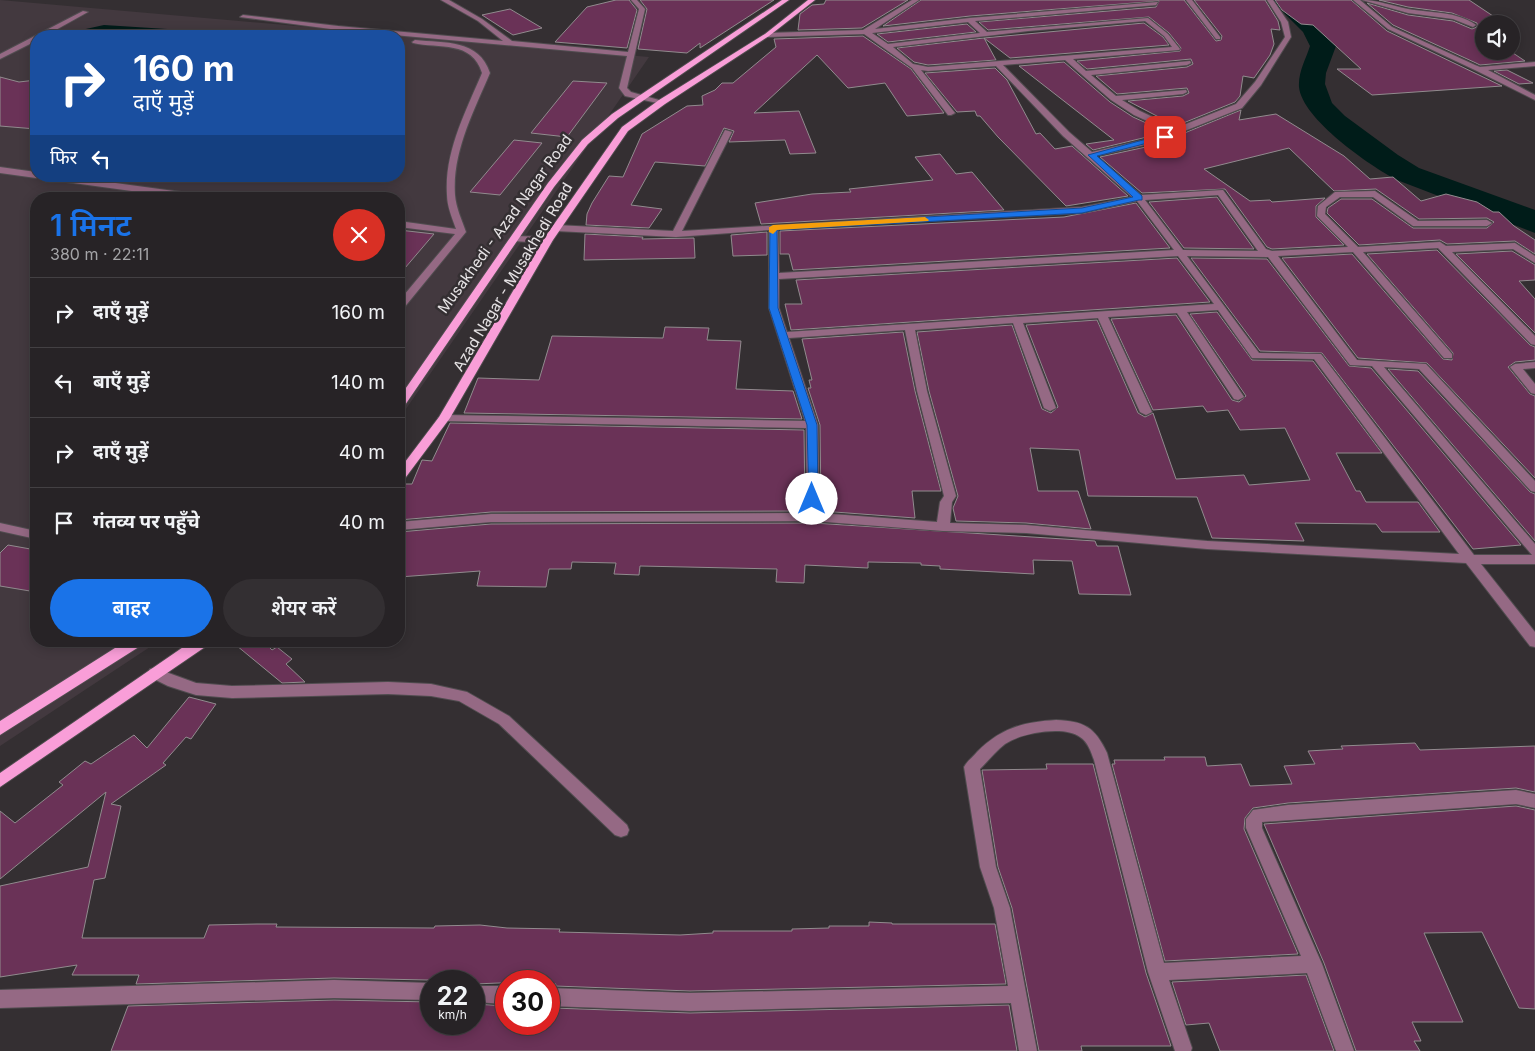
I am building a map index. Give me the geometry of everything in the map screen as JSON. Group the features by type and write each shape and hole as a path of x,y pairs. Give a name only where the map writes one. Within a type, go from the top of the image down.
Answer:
{"main road":[{"name":"Musakhedi - Azad Nagar Road","path":"405,397 551,185 586,142 615,116 786,0"},
{"name":"Azad Nagar - Musakhedi Road","path":"405,470 444,418 548,240 625,130 662,102 767,35 812,0"},
{"path":"0,729 128,647"},
{"path":"0,781 194,647"}],"street":[{"path":"444,0 480,20 509,42"},
{"path":"634,0 642,9 623,88 628,94 662,102"},
{"path":"865,32 916,0"},
{"path":"1189,0 1218,38"},
{"path":"1091,155 1151,141 1178,132 1239,106 1258,83 1288,37 1289,30 1270,0"},
{"path":"1356,0 1390,28 1472,68 1480,69 1535,64"},
{"path":"1365,0 1408,11 1454,16 1473,25"},
{"path":"767,35 865,32 970,20 1156,3"},
{"path":"51,30 85,12"},
{"path":"243,16 362,30"},
{"path":"887,46 986,34 1146,19 1166,35 1177,49 999,65 928,69 915,67"},
{"path":"970,20 986,34"},
{"path":"865,32 915,67 950,113"},
{"path":"405,33 631,54"},
{"path":"0,58 30,41"},
{"path":"405,41 463,48 480,56 485,63 486,73 462,128 454,170 451,194 461,232"},
{"path":"1068,58 1114,98 1137,113 1178,132"},
{"path":"1085,73 1187,63"},
{"path":"999,65 1066,134 1139,198 1256,356 1317,356 1535,642"},
{"path":"1480,69 1535,98"},
{"path":"1114,98 1183,92"},
{"path":"676,234 728,132"},
{"path":"0,170 30,174"},
{"path":"88,182 160,192"},
{"path":"556,228 676,234 1082,210 1139,198 1220,192 1263,251 1271,254 1354,363 1422,366 1535,488"},
{"path":"1448,356 1356,250 1320,214 1322,206 1338,194 1374,194 1416,224 1487,223"},
{"path":"405,225 461,232"},
{"path":"773,227 774,308 812,425 813,517"},
{"path":"405,299 461,232"},
{"path":"515,239 548,240"},
{"path":"774,276 1179,253 1271,254 1440,245 1446,249 1474,282 1535,342"},
{"path":"1446,249 1515,246 1535,260"},
{"path":"783,335 1221,307"},
{"path":"1181,311 1238,397"},
{"path":"1102,316 1146,412"},
{"path":"1017,320 1050,408"},
{"path":"909,326 922,391 950,496 946,502 943,527"},
{"path":"1375,363 1535,552"},
{"path":"1535,365 1515,367 1535,391"},
{"path":"444,418 812,425"},
{"path":"405,525 491,518 813,517 943,527 1026,529 1207,546 1470,559 1535,560"},
{"path":"0,527 30,534"},
{"path":"155,673 173,682 196,689 232,692 388,688 431,690 462,696 504,720 621,830"},
{"path":"1028,1051 1002,908 988,867 972,767 1001,739 1016,732 1050,726 1071,726 1085,733 1094,744 1102,760 1157,972 1183,1048"},
{"path":"1345,1051 1313,964 1254,828 1254,819 1259,815 1502,798 1535,801"},
{"path":"1157,972 1313,964"},
{"path":"0,999 334,989 420,992"},
{"path":"560,997 690,1002 1019,994"}],"shaded area":[{"path":"0,0 342,30 30,30 30,182 405,182 405,36 649,57 405,410 405,192 30,192 30,647 150,647 0,746"},
{"path":"104,25 167,29 167,30 81,30"}],"building":[{"path":"616,0 629,0 637,10 627,48 555,42 587,7"},
{"path":"640,0 774,0 700,48 700,43 687,53 638,49 647,9"},
{"path":"826,0 908,0 862,28 798,30 800,14 812,5 824,4"},
{"path":"921,0 1184,0 1216,41 1221,40 1222,36 1194,0 1265,0 1278,21 1280,30 1271,29 1274,44 1270,55 1254,78 1243,76 1240,96 1235,102 1176,126 1128,101 1183,96 1189,93 1187,88 1117,94 1096,76 1187,67 1193,64 1191,59 1087,69 1077,61 1180,51 1181,48 1169,33 1149,17 988,30 979,22 1156,7 1159,1 970,16 883,26"},
{"path":"1275,0 1351,0 1387,31 1502,86 1372,95 1337,69 1361,69 1313,25 1301,24 1282,10"},
{"path":"1379,0 1469,0 1492,15 1475,15 1475,22 1452,13 1408,7"},
{"path":"1367,3 1408,15 1453,21 1472,29 1475,28 1475,60 1520,60 1520,58 1525,61 1480,65 1393,25"},
{"path":"510,9 542,28 513,35 482,15"},
{"path":"1144,23 1163,37 1169,45 1010,58 984,38"},
{"path":"967,24 976,32 888,42 877,34"},
{"path":"863,36 911,69 944,113 907,116 885,83 848,88 817,55 754,113 799,111 816,153 790,154 785,140 729,142 734,131 724,128 705,166 655,162 631,205 662,209 649,228 586,225 587,214 592,203 609,176 623,177 642,134 687,106 703,105 702,96 715,90 722,83 733,83 776,47 774,39"},
{"path":"984,38 996,60 928,65 914,62 897,48"},
{"path":"1064,62 1110,102 1133,117 1164,131 1093,150 1086,144 1114,140 1019,66"},
{"path":"995,68 1007,80 1036,134 1040,133 1055,149 1072,146 1128,196 1066,206 980,116 977,116 975,111 957,112 925,73"},
{"path":"1507,70 1533,83 1519,84 1494,71"},
{"path":"0,77 19,82 30,81 30,128 0,126"},
{"path":"573,81 607,83 567,137 531,133"},
{"path":"1241,110 1239,120 1276,114 1344,156 1370,179 1393,177 1421,201 1446,194 1477,202 1493,212 1499,212 1514,226 1535,240 1535,254 1515,241 1447,244 1440,240 1359,245 1327,213 1328,208 1341,199 1372,199 1413,228 1487,228 1494,222 1487,218 1419,219 1376,189 1334,191 1289,148 1204,169 1250,201 1270,200 1272,202 1325,198 1316,206 1316,217 1344,245 1272,249 1267,247 1225,189 1142,193 1100,157 1155,145"},
{"path":"514,140 542,143 500,195 470,192"},
{"path":"940,154 956,174 972,172 1004,210 761,224 755,203 812,194 851,192 849,189 933,180 915,157"},
{"path":"1217,197 1254,249 1184,248 1149,202"},
{"path":"1136,203 1170,248 793,270 789,254 780,254 780,231 1064,217"},
{"path":"405,231 434,234 405,268"},
{"path":"767,232 767,255 733,256 731,235"},
{"path":"585,234 643,237 642,239 694,238 695,258 584,260"},
{"path":"1437,250 1530,345 1535,347 1535,360 1515,362 1508,367 1530,394 1535,396 1535,478 1427,363 1358,358 1282,258 1352,254 1443,359 1452,360 1453,353 1367,254"},
{"path":"1512,251 1535,265 1535,280 1519,281 1535,299 1535,333 1456,254"},
{"path":"1177,258 1210,302 791,330 785,304 802,304 796,280"},
{"path":"1191,258 1267,259 1349,366 1371,368 1521,545 1473,549 1322,353 1260,351"},
{"path":"1217,312 1252,360 1313,361 1382,453 1336,453 1356,491 1360,491 1366,502 1418,502 1440,532 1382,532 1376,524 1295,523 1304,541 1212,538 1197,497 1088,496 1079,450 1030,448 1038,491 1078,491 1091,529 1026,523 956,521 953,508 958,496 929,391 917,332 1012,325 1042,409 1051,413 1058,407 1026,325 1097,320 1138,413 1145,417 1153,413 1176,479 1244,475 1249,485 1310,480 1285,428 1240,430 1228,410 1207,412 1203,406 1153,410 1111,319 1176,315 1232,400 1239,402 1246,396 1190,314"},
{"path":"665,327 709,328 707,340 741,341 736,389 793,391 802,419 464,413 478,378 539,380 552,336 663,338"},
{"path":"903,332 915,391 941,491 912,491 915,518 821,511 820,425 808,388 811,388 809,380 812,380 802,339"},
{"path":"1388,369 1418,371 1530,492 1535,494 1535,541"},
{"path":"450,423 804,430 805,511 491,512 405,519 405,484 412,484 422,460 432,461"},
{"path":"813,523 1095,541 1097,546 1118,546 1131,595 1079,594 1072,561 1033,560 1034,574 940,569 940,566 921,565 921,563 868,562 868,568 805,565 804,583 776,582 777,569 640,566 639,575 614,574 616,563 572,562 571,569 549,569 546,587 477,586 480,571 405,577 405,531 491,524"},
{"path":"8,545 30,549 30,591 0,586 0,553"},
{"path":"238,647 269,647 272,650 277,647 292,659 286,664 305,682 282,683"},
{"path":"189,697 216,704 191,739 186,737 163,763 166,765 111,804 121,806 105,878 94,880 82,938 204,938 209,925 257,924 277,924 276,927 434,928 435,926 480,925 507,928 560,929 559,932 680,935 713,933 713,931 792,931 792,929 829,928 829,926 869,926 869,922 892,924 995,924 1006,984 690,991 560,986 560,970 495,970 495,983 485,984 485,970 420,970 420,980 334,978 136,984 139,975 72,975 77,965 0,977 0,886 88,867 106,792 0,879 0,811 15,823 63,785 59,782 85,761 91,764 134,735 147,748"},
{"path":"1415,743 1420,750 1535,746 1535,792 1516,788 1288,803 1253,808 1245,818 1244,829 1298,954 1165,961 1112,764 1115,764 1114,760 1165,760 1164,757 1205,757 1207,766 1241,764 1250,786 1292,784 1284,766 1315,764 1308,751 1343,749 1341,746"},
{"path":"1046,764 1093,764 1146,973 1171,1046 1081,1046 1082,1051 1039,1051 1012,908 998,867 982,770 1047,769"},
{"path":"1516,806 1535,810 1535,1009 1519,1008 1482,932 1424,933 1463,1022 1412,1022 1421,1041 1414,1041 1420,1051 1356,1051 1324,963 1264,824"},
{"path":"1306,975 1334,1051 1220,1051 1209,1023 1186,1025 1172,982"},
{"path":"334,1000 420,1002 420,1035 485,1035 485,1005 495,1005 495,1035 560,1035 560,1008 690,1013 1009,1005 1017,1051 111,1051 128,1006"}],"waterway":[{"path":"1283,0 1313,28 1323,46 1313,73 1312,84 1320,105 1335,122 1387,162 1408,174 1520,215 1535,223"}],"slow traffic":[{"path":"773,232 773,227 925,220"}],"route":[{"path":"812,499 812,425 774,308 773,227 1082,210 1139,198 1091,155 1165,137"}]}
